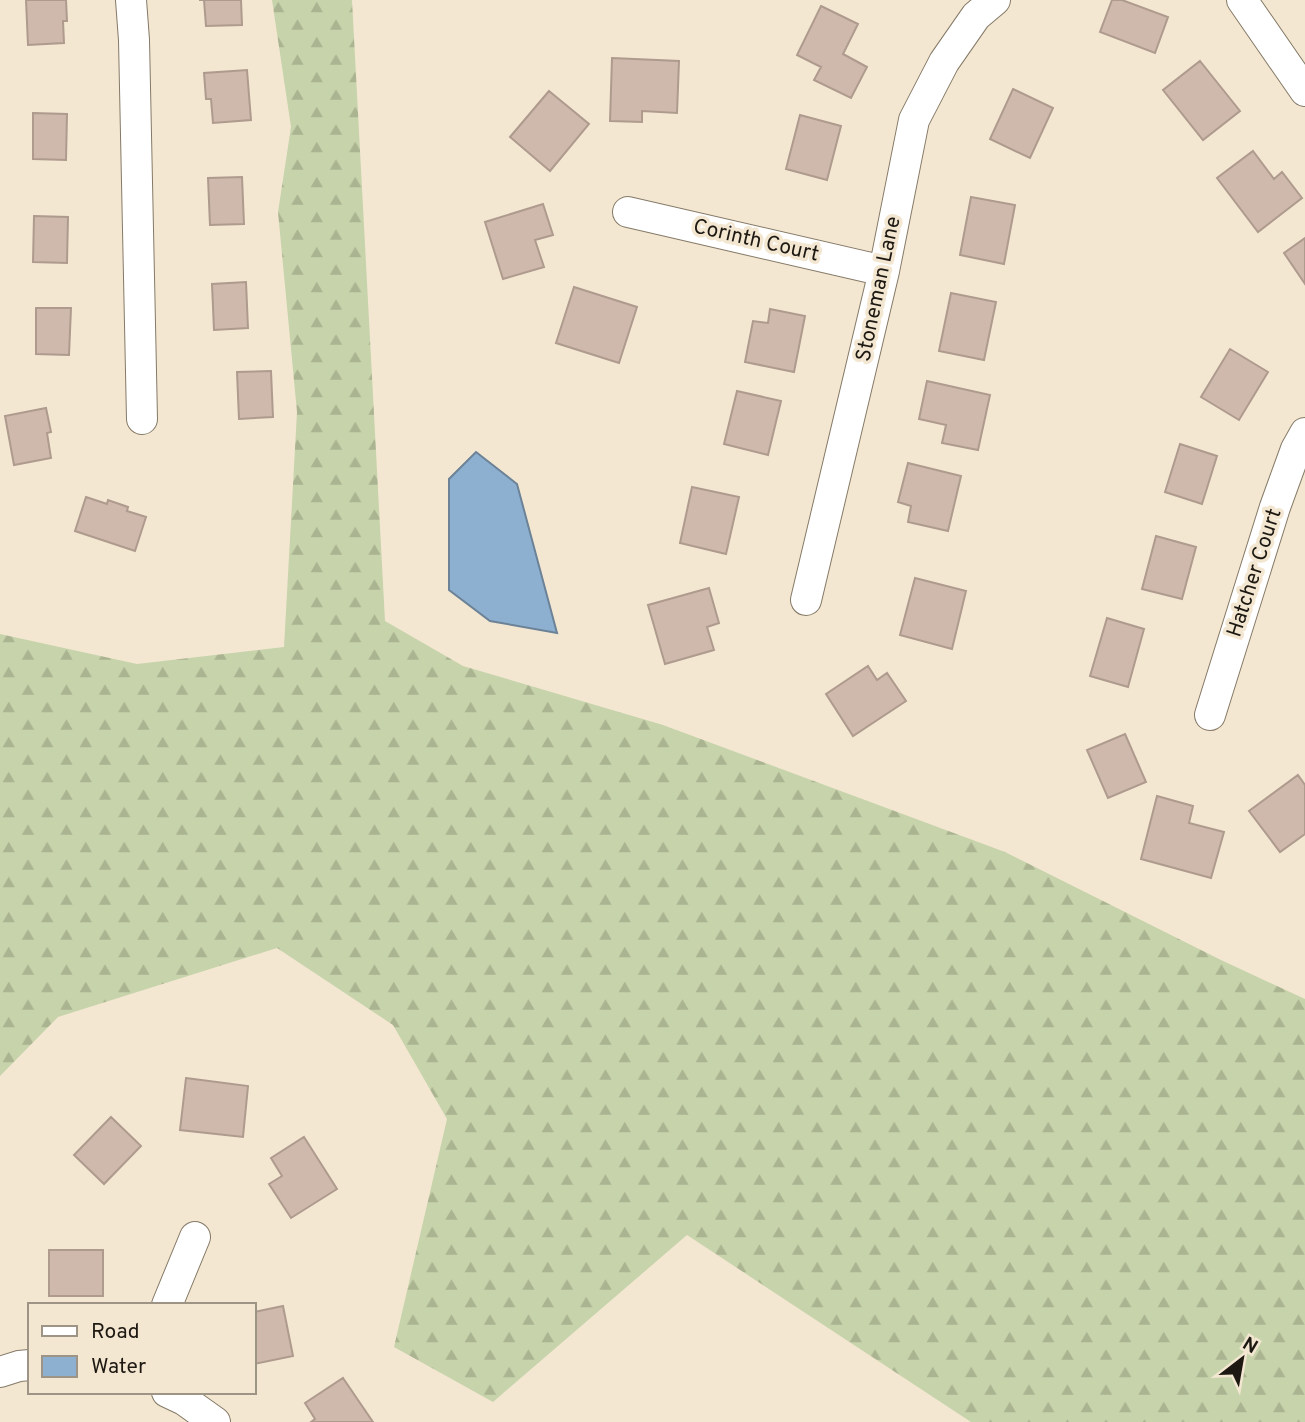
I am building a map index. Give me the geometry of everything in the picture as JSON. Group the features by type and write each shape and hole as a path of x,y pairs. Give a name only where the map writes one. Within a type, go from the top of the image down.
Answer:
{"street":[{"path":"131,0 142,419"},
{"name":"Stoneman Lane","path":"806,600 884,271 914,120 944,62 976,16 995,0"},
{"path":"1242,0 1305,91"},
{"name":"Corinth Court","path":"628,212 884,271"},
{"name":"Hatcher Court","path":"1210,715 1275,507 1296,449 1305,433"},
{"path":"168,1303 195,1237"},
{"path":"0,1372 28,1365"},
{"path":"172,1394 184,1399 215,1422"}],"green space":[{"path":"272,0 352,0 385,621 463,666 663,725 1005,852 1305,999 1305,1422 971,1422 687,1235 493,1402 394,1347 447,1119 393,1025 277,948 58,1017 0,1076 0,634 137,664 284,647 297,412 278,212 291,127"}],"water":[{"path":"476,452 517,484 557,633 490,621 449,590 449,479"}],"building":[{"path":"26,0 66,0 64,43 28,45"},
{"path":"204,0 241,0 242,25 206,26"},
{"path":"1112,0 1122,0 1168,17 1155,53 1100,32"},
{"path":"821,6 858,24 843,54 867,67 851,98 814,80 821,67 797,55"},
{"path":"612,58 679,61 677,113 642,111 642,122 610,121"},
{"path":"1200,61 1240,111 1203,140 1163,90"},
{"path":"247,70 251,120 213,123 211,99 206,99 204,73"},
{"path":"1013,89 1053,108 1030,158 990,139"},
{"path":"549,91 589,124 550,171 510,137"},
{"path":"33,113 67,114 66,160 33,159"},
{"path":"800,115 841,126 827,180 786,169"},
{"path":"1253,151 1274,179 1282,172 1302,198 1258,232 1217,178"},
{"path":"242,177 244,224 210,225 208,178"},
{"path":"971,197 1015,205 1004,264 960,255"},
{"path":"543,204 553,235 535,240 544,267 503,279 485,222"},
{"path":"34,216 68,217 67,263 33,262"},
{"path":"1305,238 1305,284 1284,253"},
{"path":"246,282 248,328 214,330 212,284"},
{"path":"574,287 637,307 619,363 556,343"},
{"path":"951,293 996,302 984,360 939,351"},
{"path":"36,308 71,308 69,355 36,354"},
{"path":"770,309 805,316 794,372 745,362 753,321 768,323"},
{"path":"1230,349 1268,372 1239,420 1201,397"},
{"path":"271,371 273,417 239,419 237,372"},
{"path":"927,381 990,395 978,450 942,443 946,425 919,419"},
{"path":"737,391 781,401 768,455 724,444"},
{"path":"46,408 51,432 47,433 51,458 14,465 5,416"},
{"path":"1180,444 1217,456 1202,504 1165,492"},
{"path":"908,463 961,476 948,531 908,522 911,506 898,502"},
{"path":"692,487 739,497 726,554 680,543"},
{"path":"86,497 107,504 108,500 128,507 127,511 146,517 135,551 75,531"},
{"path":"1156,536 1196,547 1182,599 1142,589"},
{"path":"915,578 966,591 952,649 900,635"},
{"path":"709,588 719,623 707,627 714,650 665,664 648,605"},
{"path":"1107,618 1144,629 1128,687 1090,676"},
{"path":"868,666 877,680 887,673 906,701 853,736 826,694"},
{"path":"1125,734 1146,782 1108,798 1087,750"},
{"path":"1298,775 1305,785 1305,834 1280,852 1249,811"},
{"path":"1157,796 1193,806 1189,823 1224,832 1211,878 1141,859"},
{"path":"186,1078 248,1086 243,1137 180,1130"},
{"path":"111,1117 141,1146 104,1184 74,1155"},
{"path":"304,1137 337,1189 291,1218 269,1184 282,1176 271,1158"},
{"path":"49,1250 103,1250 103,1296 49,1296"},
{"path":"283,1306 293,1356 256,1364 256,1312"},
{"path":"343,1378 373,1422 311,1422 315,1419 305,1403"}]}
